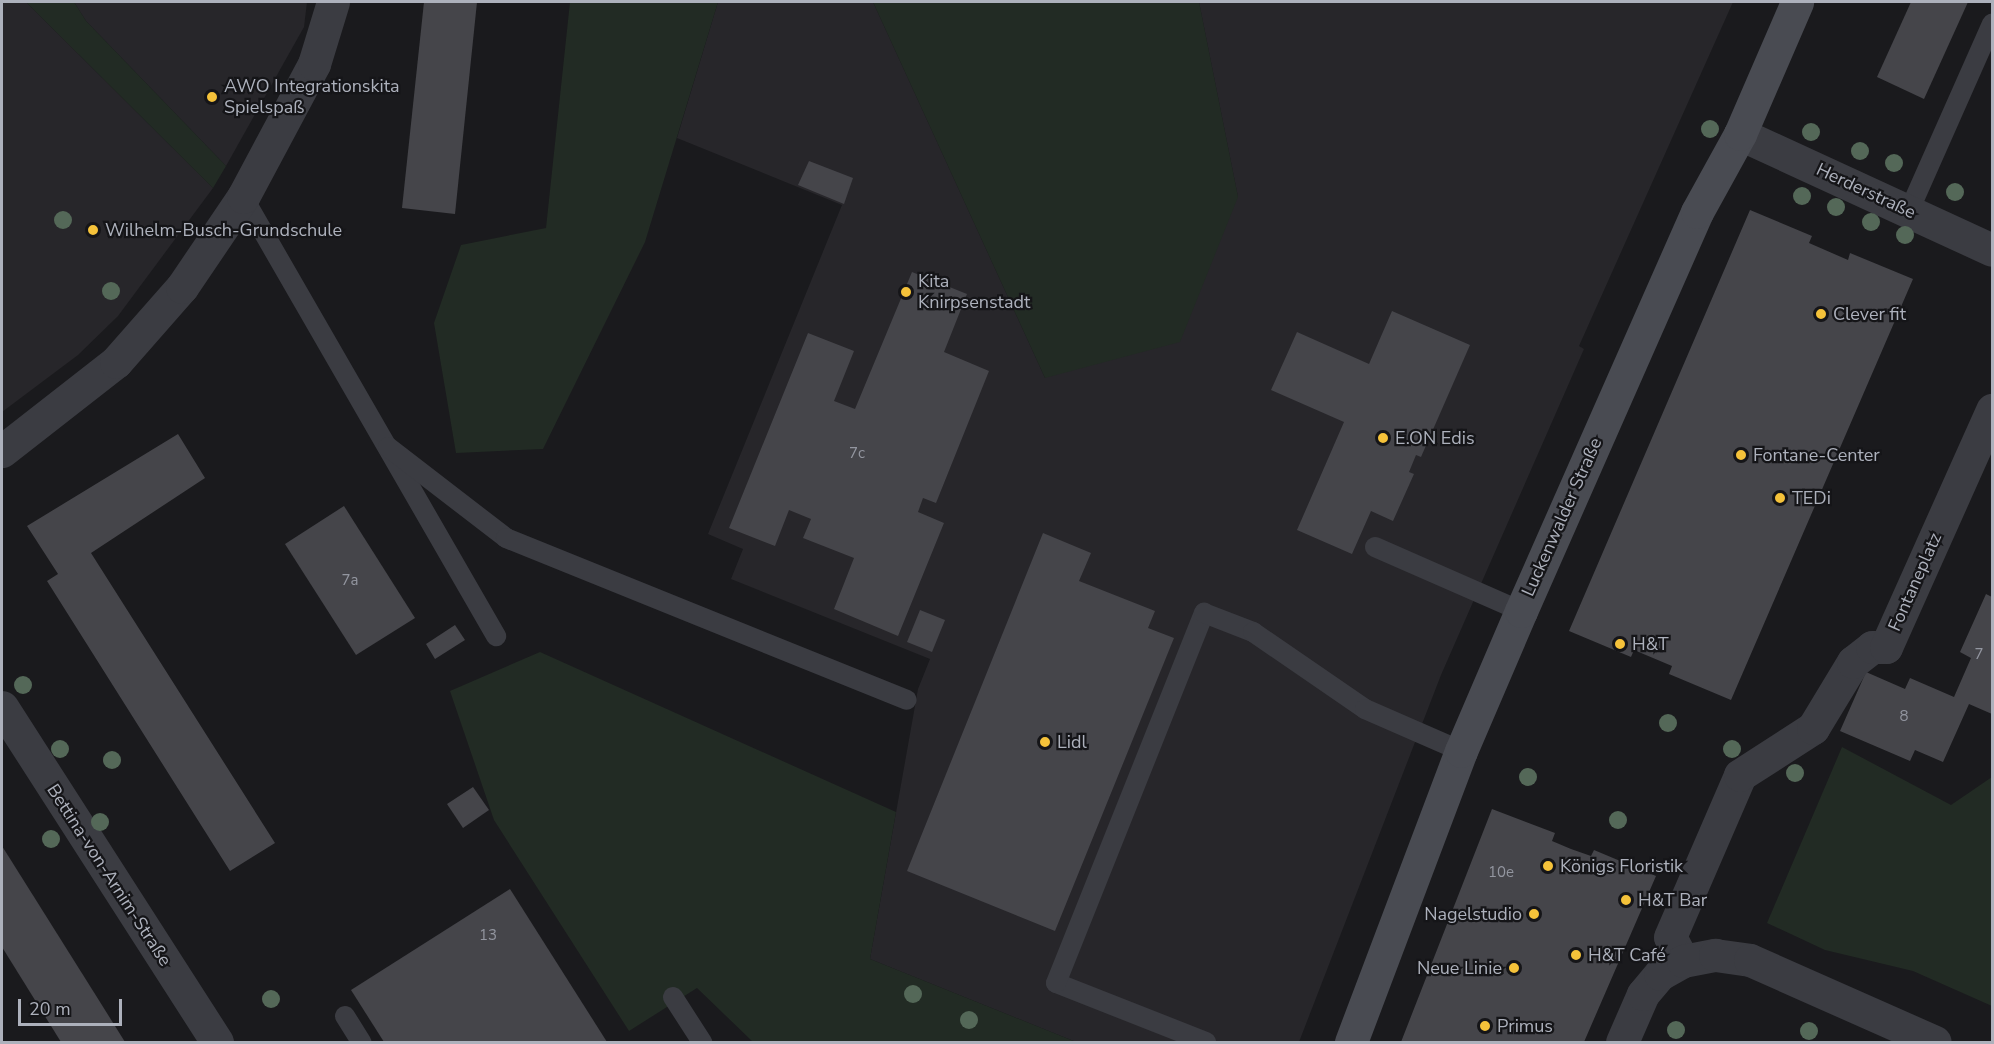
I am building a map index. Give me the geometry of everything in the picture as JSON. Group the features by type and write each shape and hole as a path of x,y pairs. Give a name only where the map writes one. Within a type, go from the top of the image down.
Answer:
{"main road":[{"name":"Luckenwalder Straße","path":"1351,1042 1461,751 1521,610 1697,212 1740,134 1797,2"}],"street":[{"path":"2,451 116,362 182,286 243,197 314,64 333,2"},
{"name":"Herderstraße","path":"1740,134 1992,250"},
{"name":"Fontaneplatz","path":"1683,961 1670,937 1740,775 1813,728 1853,662 1872,647 1886,647 1992,410"},
{"name":"Bettina-von-Arnim-Straße","path":"2,707 217,1042"},
{"path":"1622,1042 1647,989 1683,961 1716,955 1750,960 1935,1042"}],"lane":[{"path":"1909,211 1992,24"},
{"path":"243,197 496,636"},
{"path":"388,447 506,538 907,700"},
{"path":"1375,547 1521,610"},
{"path":"1206,1042 1056,983 1204,613 1252,632 1365,709 1461,751"},
{"path":"673,997 702,1042"},
{"path":"345,1016 361,1042"}],"shaded area":[{"name":"Wilhelm-Busch-Grundschule","path":"2,2 26,2 213,188 118,316 78,355 2,412"},
{"path":"26,2 74,2 86,21 226,166 213,188"},
{"name":"AWO Integrationskita Spielspaß","path":"74,2 307,2 304,27 226,166 86,21"},
{"path":"570,2 718,2 645,242 543,449 456,453 434,323 461,245 546,228"},
{"path":"718,2 873,2 1045,378 1238,197 1199,2 1733,2 1579,346 1584,349 1441,675 1299,1042 1076,1042 870,959 918,689 930,659 731,579 743,549 708,534 842,205 677,138"},
{"path":"873,2 1199,2 1238,197 1180,342 1045,378"},
{"path":"540,652 896,812 870,959 1076,1042 753,1042 697,988 629,1031 494,820 450,691"},
{"path":"1842,747 1951,805 1992,777 1992,1006 1913,971 1825,950 1767,923"}],"building":[{"path":"424,2 477,2 455,214 402,208"},
{"path":"1911,2 1968,2 1924,99 1877,77"},
{"path":"809,161 853,178 844,204 798,185"},
{"name":"Fontane-Center","path":"1750,210 1812,236 1809,243 1848,260 1850,253 1913,279 1731,700 1669,674 1672,666 1634,650 1631,657 1569,631"},
{"path":"912,272 967,294 944,352 989,371 936,503 923,498 918,512 944,523 898,636 834,609 854,558 803,538 811,519 789,510 775,546 729,528 808,333 854,351 834,401 855,409"},
{"name":"E.ON Edis","path":"1392,311 1470,345 1421,457 1416,455 1409,472 1414,474 1393,521 1371,511 1352,554 1297,530 1344,422 1271,390 1297,332 1369,364"},
{"path":"178,434 205,478 91,553 275,843 230,871 47,581 58,574 27,526"},
{"path":"344,506 415,618 356,655 285,544"},
{"name":"Lidl","path":"1043,533 1091,553 1079,581 1155,611 1148,628 1174,638 1055,931 907,871"},
{"path":"1986,594 1992,597 1992,714 1969,704 1943,762 1915,750 1910,761 1840,731 1866,672 1905,689 1910,678 1954,697 1971,658 1960,652"},
{"path":"920,610 945,620 932,652 907,642"},
{"path":"455,625 465,640 435,659 426,644"},
{"path":"473,787 489,810 463,828 447,804"},
{"path":"1492,809 1555,833 1552,841 1571,849 1591,856 1594,850 1656,876 1584,1042 1401,1042"},
{"path":"2,846 125,1042 61,1042 2,947"},
{"path":"510,889 607,1042 384,1042 351,990"}],"place":[{"name":"AWO Integrationskita Spielspaß","path":"212,97"},
{"name":"Wilhelm-Busch-Grundschule","path":"93,230"},
{"name":"Kita Knirpsenstadt","path":"906,292"},
{"name":"Clever fit","path":"1821,314"},
{"name":"E.ON Edis","path":"1383,438"},
{"name":"Fontane-Center","path":"1741,455"},
{"name":"TEDi","path":"1780,498"},
{"name":"H&T","path":"1620,644"},
{"name":"Lidl","path":"1045,742"},
{"name":"Königs Floristik","path":"1548,866"},
{"name":"H&T Bar","path":"1626,900"},
{"name":"Nagelstudio","path":"1534,914"},
{"name":"H&T Café","path":"1576,955"},
{"name":"Neue Linie","path":"1514,968"},
{"name":"Primus","path":"1485,1026"}]}
